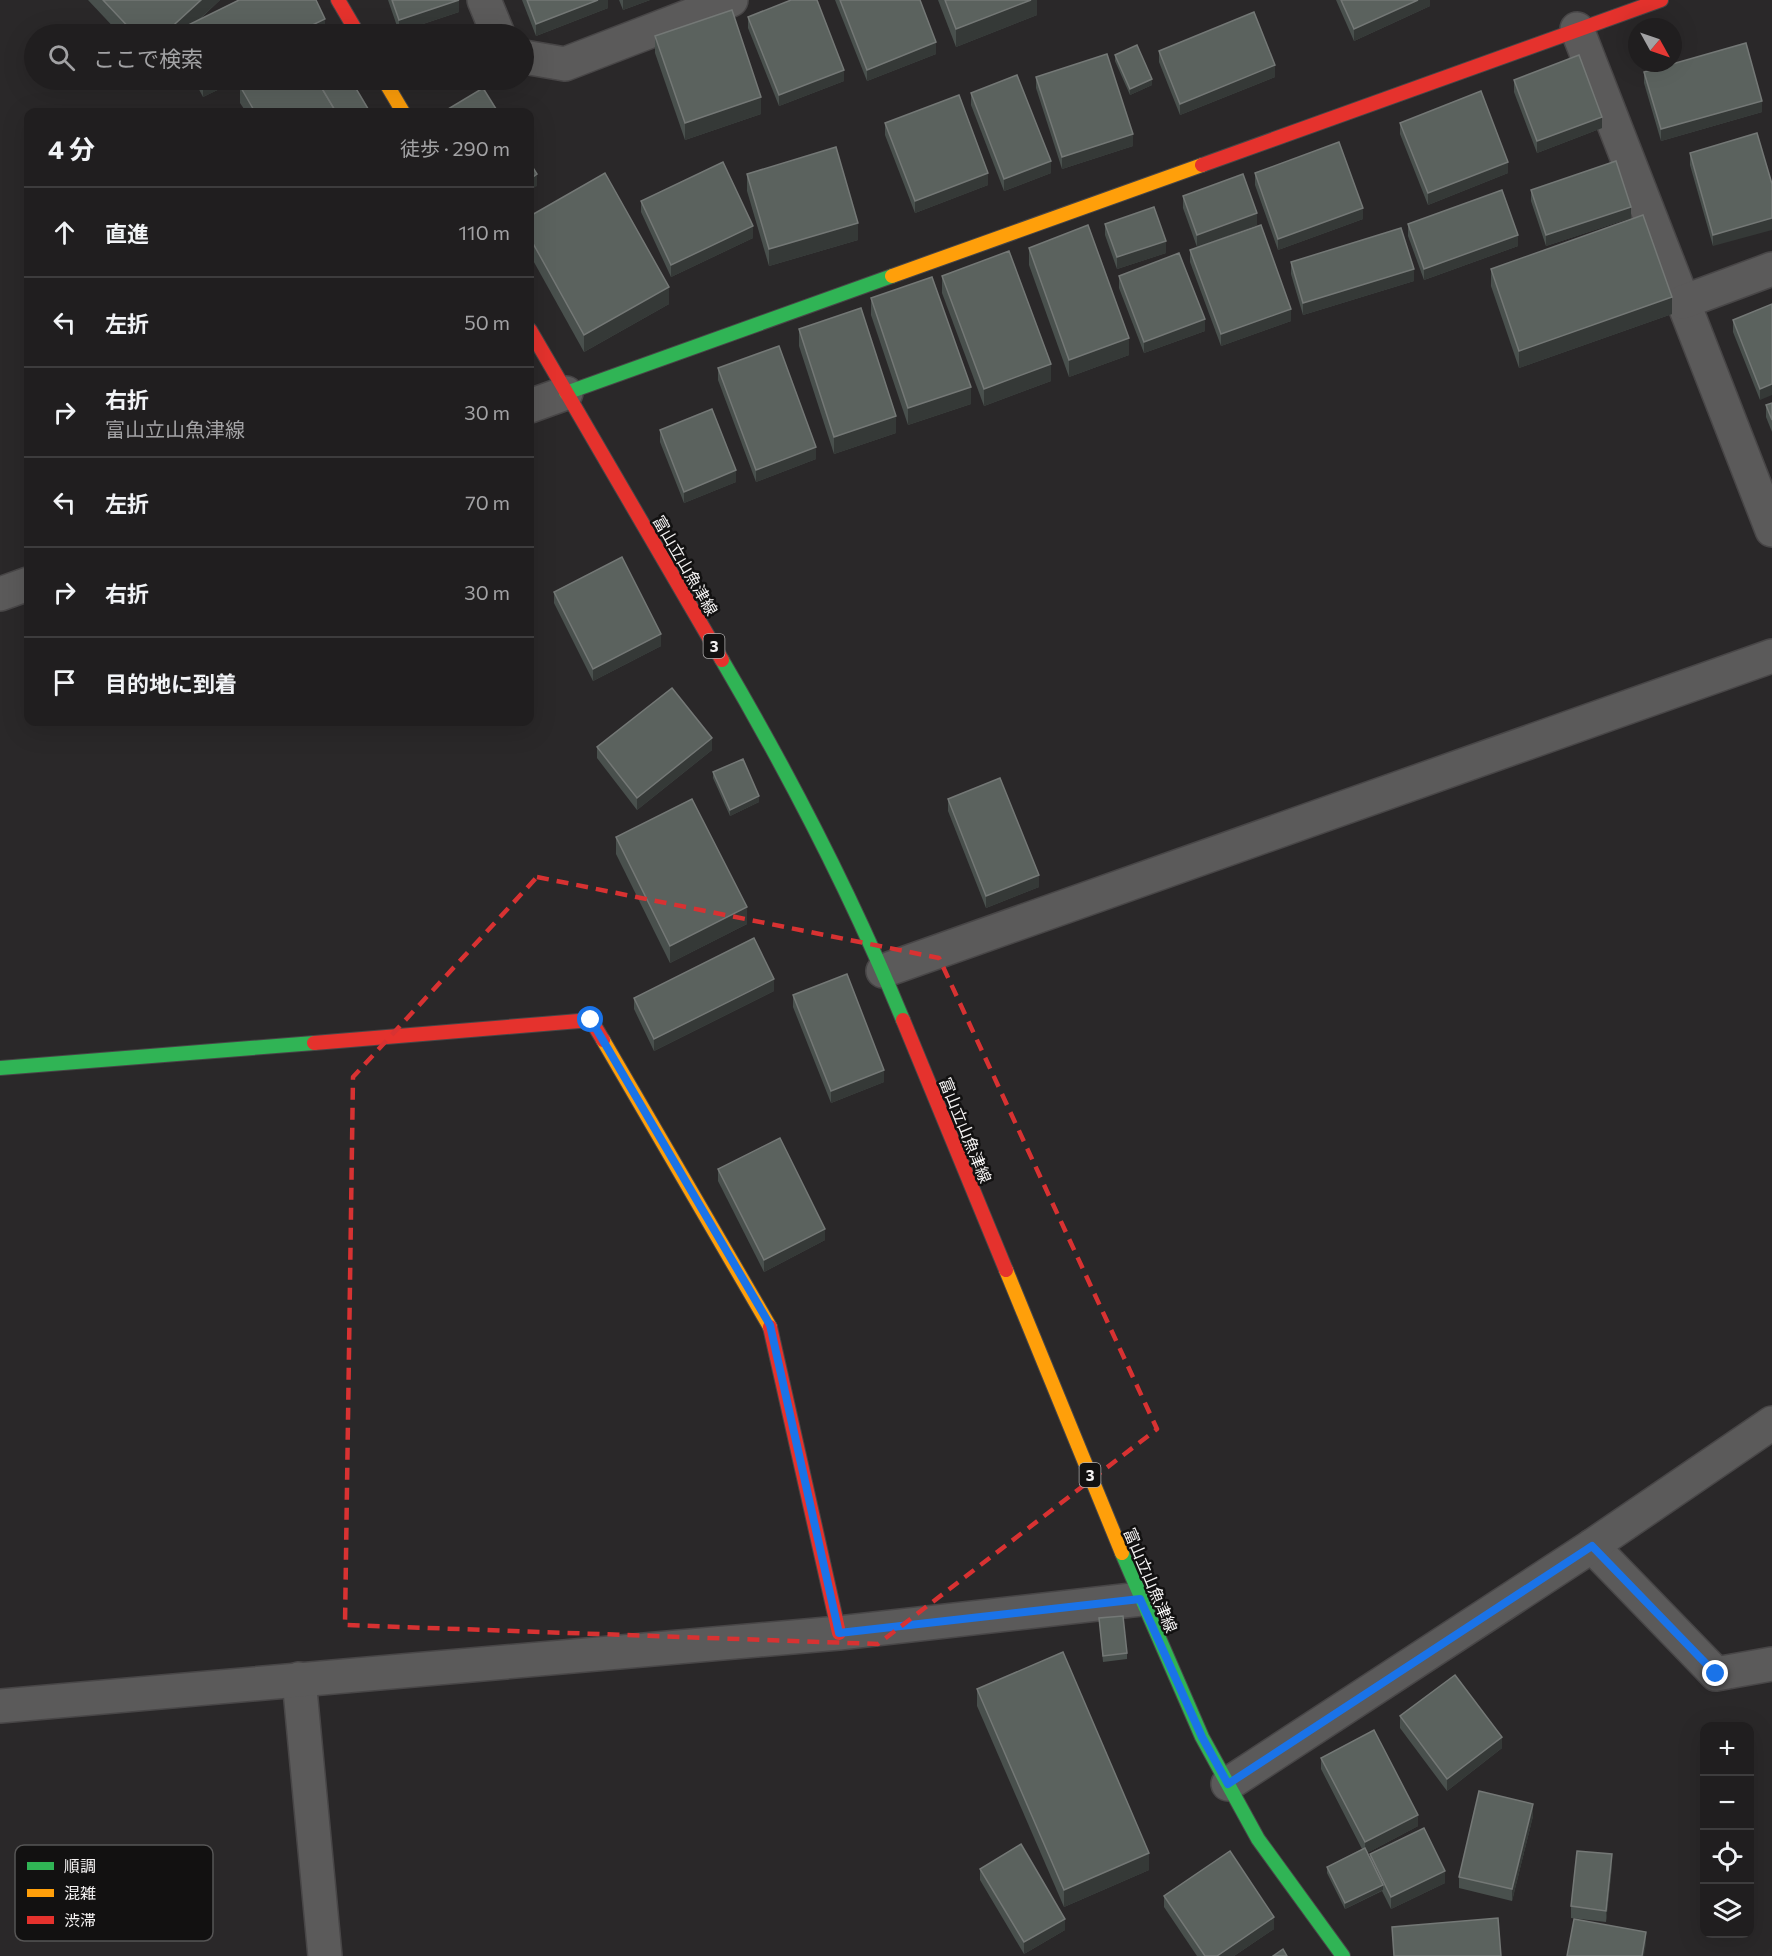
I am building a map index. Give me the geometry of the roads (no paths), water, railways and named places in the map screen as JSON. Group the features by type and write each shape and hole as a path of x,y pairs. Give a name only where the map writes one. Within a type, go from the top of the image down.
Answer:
{"street":[{"path":"338,0 352,24"},
{"path":"484,0 494,24"},
{"path":"534,59 564,64 731,0"},
{"path":"534,405 1660,0"},
{"path":"1577,30 1771,522"},
{"path":"390,90 401,108"},
{"path":"1683,302 1772,269"},
{"name":"富山立山魚津線","path":"534,337 784,766 883,971 1140,1599 1202,1737 1258,1839 1343,1956"},
{"path":"0,594 24,585"},
{"path":"883,971 1772,656"},
{"path":"0,1068 591,1020 770,1325 839,1633"},
{"path":"1228,1784 1592,1546 1772,1422"},
{"path":"1592,1546 1716,1674 1772,1664"},
{"path":"0,1706 839,1633 1140,1599"},
{"path":"299,1679 325,1956"}]}
